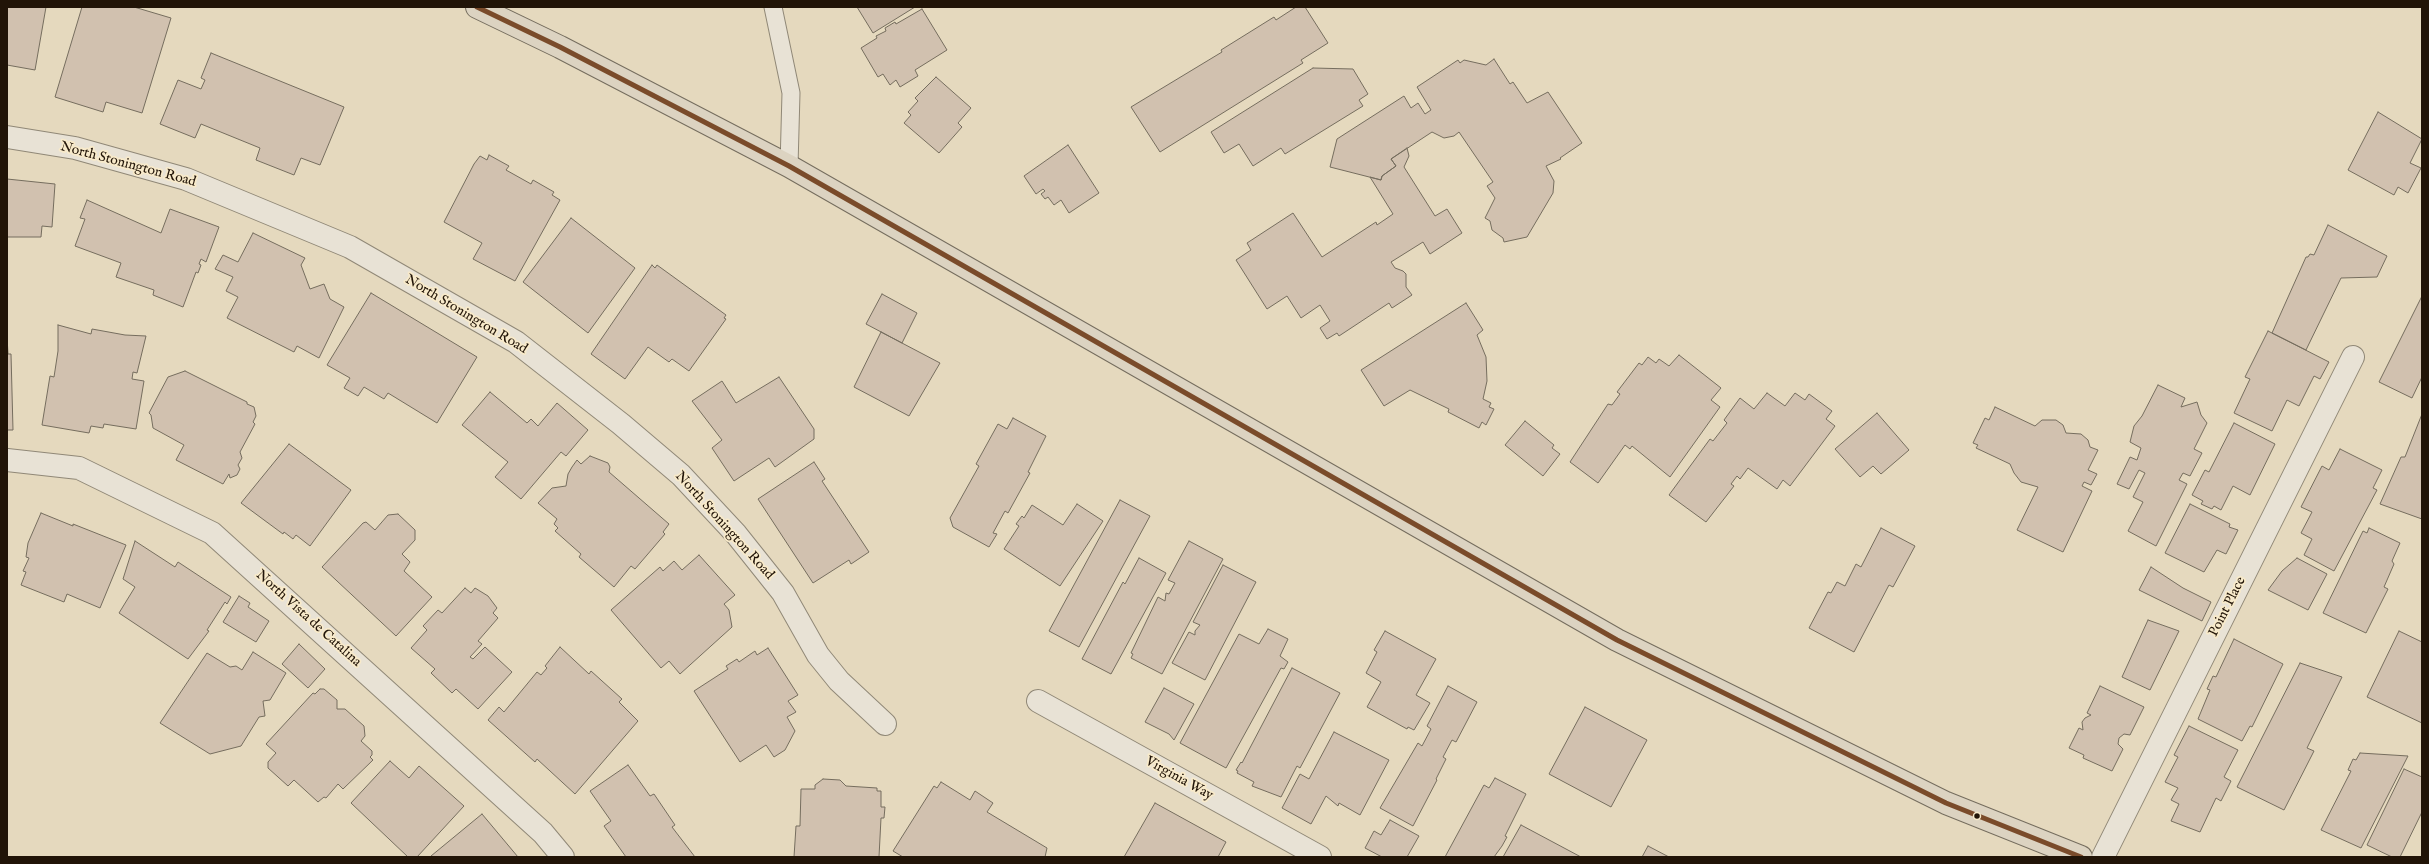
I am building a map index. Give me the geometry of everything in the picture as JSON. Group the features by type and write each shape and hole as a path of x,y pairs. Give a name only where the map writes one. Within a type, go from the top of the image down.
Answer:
{"highway":[{"path":"477,7 560,47 789,166 1617,640 1946,803 2081,857"}],"street":[{"name":"North Stonington Road","path":"7,137 75,148 186,179 350,247 516,342 621,424 681,475 736,534 783,593 818,655 839,681 885,724"},
{"name":"Point Place","path":"2103,857 2353,357"},
{"name":"North Vista de Catalina","path":"7,460 79,468 212,532 543,833 563,857"},
{"name":"Virginia Way","path":"1038,701 1320,857"}],"lane":[{"path":"773,7 791,93 789,166"}],"building":[{"path":"7,7 46,7 35,70 7,65"},
{"path":"82,7 134,7 171,18 142,113 106,102 103,112 55,97"},
{"path":"857,7 915,7 873,33"},
{"path":"1296,7 1305,7 1328,43 1301,60 1303,63 1160,152 1131,107 1222,52 1221,50 1274,17 1276,20"},
{"path":"922,9 947,50 915,70 918,76 900,87 896,80 890,85 883,74 878,77 861,48 877,38 876,36 886,31 885,28 895,22 896,24"},
{"path":"211,53 344,107 320,165 301,158 294,175 256,160 260,148 201,124 195,138 160,124 178,80 201,89 205,80 201,78"},
{"path":"1494,59 1510,84 1513,82 1527,103 1548,92 1582,143 1560,158 1561,159 1546,166 1554,181 1553,193 1527,237 1504,242 1503,238 1492,230 1490,221 1485,218 1495,198 1487,186 1493,182 1459,132 1454,136 1444,138 1432,132 1391,159 1396,166 1382,176 1381,180 1330,167 1337,139 1404,96 1411,108 1418,103 1425,114 1431,110 1417,87 1458,60 1460,63 1464,60 1486,65"},
{"path":"1313,68 1353,69 1368,94 1359,100 1363,106 1285,154 1281,148 1253,166 1239,144 1224,153 1211,132"},
{"path":"936,77 971,108 958,123 962,127 939,153 904,123 911,115 908,112 918,101 915,98"},
{"path":"2378,112 2422,139 2410,163 2421,168 2408,193 2398,187 2394,195 2348,170"},
{"path":"1068,145 1099,193 1069,213 1061,200 1054,205 1048,197 1045,199 1041,194 1045,191 1043,189 1036,194 1024,176"},
{"path":"1407,148 1409,156 1404,167 1435,216 1447,209 1462,233 1430,254 1423,242 1391,262 1395,268 1406,274 1406,287 1412,295 1392,308 1389,303 1339,336 1337,333 1327,339 1320,328 1330,321 1320,305 1301,318 1287,296 1267,309 1236,260 1251,250 1247,243 1293,213 1322,257 1376,222 1377,225 1393,214 1370,177 1381,180 1382,176 1396,166 1391,159"},
{"path":"489,155 509,166 506,170 531,184 533,180 554,192 552,195 560,200 515,281 473,259 482,243 444,222 474,164 480,156 487,160"},
{"path":"7,179 55,184 52,227 42,226 41,237 7,237"},
{"path":"87,200 161,233 170,209 219,227 206,262 201,259 199,264 201,265 198,273 196,272 183,307 153,295 154,290 116,277 121,263 75,246 85,219 80,218"},
{"path":"571,218 635,268 588,333 523,282"},
{"path":"2328,225 2387,256 2377,277 2341,278 2306,350 2272,333 2306,257 2310,254 2314,255"},
{"path":"253,233 305,258 301,265 310,289 324,284 330,299 344,307 319,358 297,346 294,352 227,318 238,297 226,291 233,277 215,269 223,255 238,262"},
{"path":"652,265 655,268 657,265 726,315 724,318 726,319 689,371 672,359 669,362 648,347 625,379 591,354"},
{"path":"371,293 477,357 437,423 388,393 384,399 364,387 358,396 344,388 350,378 327,365"},
{"path":"882,294 917,313 902,343 866,324"},
{"path":"2422,296 2422,377 2412,398 2379,382"},
{"path":"1466,303 1483,330 1477,335 1486,357 1487,381 1483,399 1491,403 1489,407 1494,409 1486,425 1482,422 1479,428 1448,412 1449,409 1410,390 1384,406 1361,370"},
{"path":"58,325 91,334 92,329 125,335 146,336 137,373 133,372 132,379 144,381 136,429 104,424 103,428 91,426 89,433 42,425 50,376 54,377 58,351"},
{"path":"2268,331 2329,362 2320,379 2314,376 2299,406 2287,400 2272,431 2234,413 2250,379 2245,377"},
{"path":"881,332 940,363 909,416 854,387"},
{"path":"7,337 8,354 11,354 13,430 7,430"},
{"path":"1679,355 1721,388 1711,400 1720,407 1670,477 1632,446 1630,449 1625,445 1598,483 1570,462 1608,404 1612,405 1620,394 1617,392 1639,363 1642,365 1648,357 1656,363 1659,359 1669,366"},
{"path":"185,371 254,407 256,416 253,422 255,424 240,452 242,458 238,465 240,469 237,475 230,478 229,474 223,484 176,460 184,445 153,428 151,415 149,413 168,377"},
{"path":"779,377 814,429 814,439 775,467 769,458 734,481 712,448 722,440 692,401 722,381 736,403"},
{"path":"2158,385 2185,398 2181,407 2197,402 2201,415 2207,423 2194,449 2202,453 2190,476 2183,473 2179,480 2187,484 2156,546 2128,531 2143,502 2133,497 2145,473 2139,470 2129,489 2117,484 2130,457 2137,460 2141,448 2130,442 2134,426 2142,416"},
{"path":"490,392 527,423 531,419 538,426 557,403 588,430 566,456 561,452 521,499 495,477 508,462 462,425"},
{"path":"1767,393 1785,406 1795,393 1805,400 1809,394 1832,411 1826,419 1835,426 1790,486 1783,480 1777,489 1748,468 1740,479 1737,476 1731,484 1734,486 1706,522 1669,495 1710,439 1713,441 1727,423 1724,420 1740,398 1754,409"},
{"path":"1995,407 2035,426 2042,420 2056,420 2063,425 2066,433 2081,434 2088,440 2090,447 2098,450 2088,470 2097,474 2091,485 2084,482 2082,486 2092,491 2063,552 2017,530 2038,487 2021,482 2014,473 2010,464 1976,448 1978,445 1973,443 1985,418 1989,420"},
{"path":"1877,413 1909,450 1881,474 1873,466 1860,477 1835,449"},
{"path":"2422,414 2422,519 2380,504 2401,457 2405,457"},
{"path":"1013,418 1046,436 1028,472 1030,473 1008,513 1005,511 993,533 997,534 989,547 953,527 950,518 979,466 976,464 998,424 1007,429"},
{"path":"1525,421 1554,445 1552,448 1560,454 1543,476 1505,445"},
{"path":"2234,423 2275,444 2250,495 2233,486 2221,510 2214,506 2212,509 2201,504 2203,501 2192,495 2205,470 2209,472"},
{"path":"289,444 351,490 310,546 296,535 293,539 284,532 283,534 241,503"},
{"path":"2340,449 2382,470 2373,488 2377,490 2334,571 2304,555 2312,539 2301,533 2312,512 2301,507 2322,466 2329,470"},
{"path":"590,456 608,463 610,467 609,472 669,524 663,532 665,534 635,569 631,566 614,587 579,557 581,554 555,531 558,528 554,524 557,519 538,503 552,488 566,486 568,474 577,460 581,464"},
{"path":"814,462 825,479 822,481 869,552 851,564 849,560 813,583 758,499"},
{"path":"1120,500 1150,516 1079,647 1049,631"},
{"path":"1077,504 1103,521 1060,586 1004,549 1019,526 1016,524 1022,516 1024,518 1032,505 1063,525"},
{"path":"2190,504 2230,524 2229,527 2238,530 2226,554 2217,550 2204,572 2165,553"},
{"path":"41,513 126,545 100,608 67,594 64,602 21,585 26,572 23,571 29,558 26,557 28,543"},
{"path":"398,514 415,530 415,540 402,554 410,562 404,571 432,597 396,636 322,567 363,523 366,522 375,530 388,515"},
{"path":"1881,528 1915,546 1893,587 1889,585 1854,652 1809,628 1828,592 1831,593 1837,582 1845,586 1856,564 1861,567"},
{"path":"2369,528 2400,543 2392,561 2394,564 2384,587 2388,589 2366,633 2323,613 2363,531 2367,533"},
{"path":"135,541 175,567 178,562 231,597 227,604 225,602 207,630 209,631 188,659 119,613 135,587 123,579"},
{"path":"1189,541 1223,559 1162,674 1131,658 1133,654 1131,653 1158,597 1165,601 1166,593 1169,594 1175,583 1168,580"},
{"path":"699,555 735,595 724,604 729,610 732,627 680,674 669,661 661,668 611,610 660,567 663,571 674,561 682,570"},
{"path":"1139,558 1166,573 1111,674 1082,659 1123,582 1125,584"},
{"path":"2297,558 2327,574 2308,610 2268,590 2282,571"},
{"path":"1223,565 1256,582 1205,680 1172,663 1189,632 1195,635 1195,631 1200,625 1193,622"},
{"path":"2151,567 2183,588 2211,602 2202,621 2139,590"},
{"path":"465,588 471,593 475,588 488,596 497,608 493,613 498,618 478,641 482,644 470,657 473,659 485,647 512,672 478,709 456,689 452,693 431,673 435,669 411,648 427,630 423,626 438,610 442,613"},
{"path":"239,596 250,603 248,607 269,621 256,642 223,622"},
{"path":"2148,620 2179,631 2150,690 2122,677"},
{"path":"1268,629 1288,639 1280,656 1288,662 1284,669 1281,668 1226,768 1180,743 1239,634 1259,644"},
{"path":"1385,631 1436,659 1416,695 1430,703 1414,730 1408,727 1407,729 1367,707 1381,682 1366,673 1377,652 1374,650"},
{"path":"2399,631 2422,642 2422,723 2367,697"},
{"path":"2234,639 2283,664 2252,727 2250,726 2242,741 2198,719 2210,690 2207,689 2213,676 2216,677"},
{"path":"299,644 325,669 308,688 282,664"},
{"path":"560,647 589,674 591,671 622,699 619,702 638,721 575,794 537,759 535,762 488,720 499,707 504,712 537,672 541,675 547,668 545,666"},
{"path":"768,648 798,695 788,701 796,712 787,717 795,731 785,750 774,757 766,745 740,762 694,691 728,669 726,666 737,659 739,662 755,651 757,655"},
{"path":"253,652 286,673 270,700 263,701 265,716 259,717 241,746 210,754 160,723 207,653 230,667 236,666 242,670"},
{"path":"2300,663 2342,677 2307,748 2314,751 2284,810 2237,787"},
{"path":"1292,668 1340,693 1300,768 1297,766 1281,797 1252,786 1254,782 1237,773 1238,771 1236,770 1241,762 1242,763"},
{"path":"1448,686 1477,702 1456,742 1452,740 1443,757 1446,759 1436,779 1437,780 1413,826 1380,808 1418,743 1422,746 1431,729 1427,726"},
{"path":"2100,686 2144,707 2130,735 2124,734 2119,738 2118,744 2123,749 2112,771 2083,758 2084,755 2069,748 2079,728 2083,730 2082,722 2085,718 2091,715 2087,713"},
{"path":"1164,688 1194,704 1174,740 1169,734 1145,722"},
{"path":"320,689 324,689 337,700 337,709 345,709 364,726 365,736 361,741 372,751 372,755 370,757 373,760 343,789 338,784 326,798 324,797 318,802 294,780 288,786 268,768 268,762 276,753 266,744 313,693 315,694"},
{"path":"1585,707 1647,740 1611,807 1549,774"},
{"path":"2189,726 2238,750 2224,777 2231,781 2221,801 2216,798 2200,832 2171,821 2179,804 2171,800 2178,788 2165,782 2178,757 2174,755"},
{"path":"1334,732 1389,760 1360,815 1339,803 1338,806 1326,796 1311,824 1282,808 1300,774 1309,779"},
{"path":"2360,753 2408,756 2361,848 2321,830 2351,771 2348,770 2353,759 2356,760"},
{"path":"390,761 409,778 419,766 464,806 417,857 408,857 351,803"},
{"path":"628,765 650,796 654,794 675,825 672,827 695,857 626,857 604,826 611,821 590,791"},
{"path":"2404,769 2422,777 2422,812 2400,857 2392,857 2367,845"},
{"path":"1495,778 1526,794 1505,836 1507,837 1502,846 1494,857 1445,857 1484,785 1489,788"},
{"path":"823,779 840,780 846,786 877,788 877,791 881,791 881,807 885,807 884,818 881,818 879,857 794,857 796,826 800,826 801,789 815,789 815,785"},
{"path":"941,782 970,800 975,791 993,803 987,812 1047,848 1045,857 903,857 893,851 934,786 937,788"},
{"path":"1155,803 1226,842 1218,857 1124,857"},
{"path":"482,814 518,857 431,856"},
{"path":"1390,820 1419,836 1407,857 1382,857 1365,848 1374,831 1381,835"},
{"path":"1521,825 1581,857 1503,857"},
{"path":"1648,846 1669,857 1642,857"}],"transit line":[{"path":"477,7 560,47 789,166 1617,640 1946,803 2081,857"}]}
